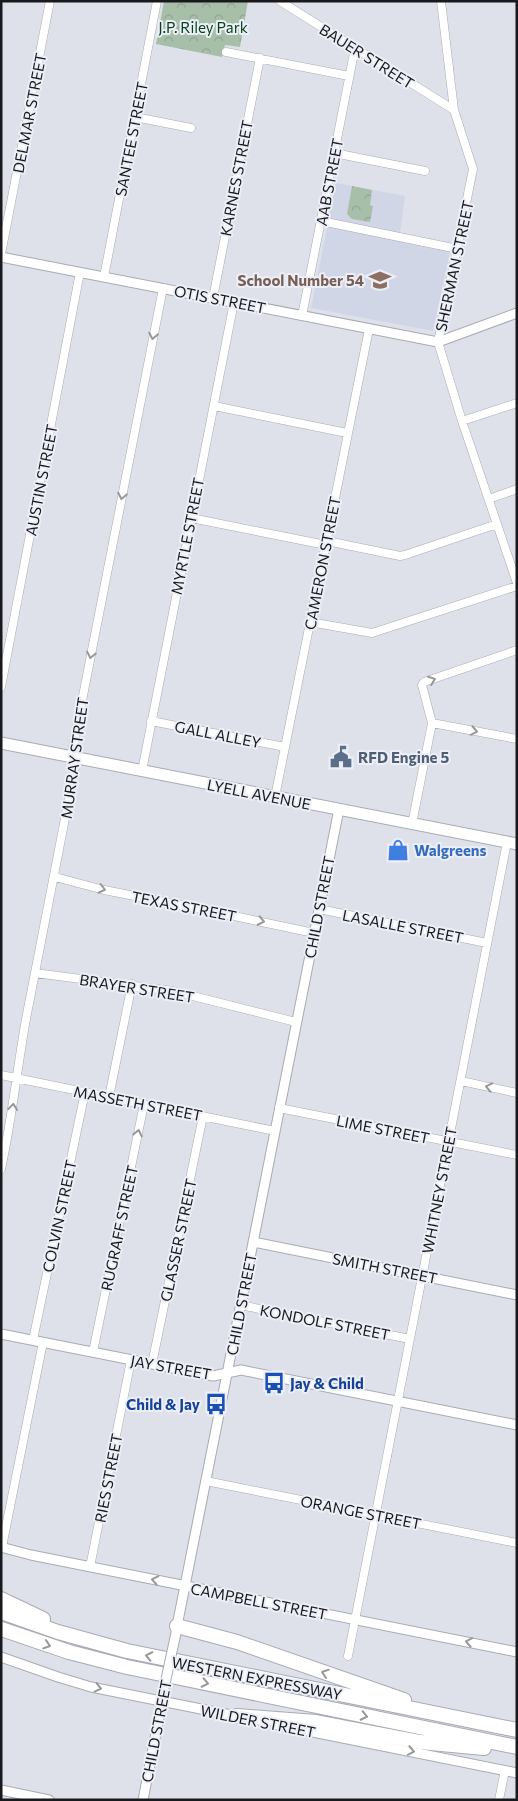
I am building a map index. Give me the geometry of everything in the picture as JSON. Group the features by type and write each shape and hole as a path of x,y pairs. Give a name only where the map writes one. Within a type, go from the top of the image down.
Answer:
{"highway":[{"path":"1,1599 53,1623 116,1648"},
{"name":"WESTERN EXPRESSWAY","path":"1,1612 58,1632 116,1648 517,1730"},
{"name":"WESTERN EXPRESSWAY","path":"1,1629 64,1650 127,1667 517,1749"},
{"path":"176,1630 237,1642 408,1701 488,1724"},
{"path":"237,1716 316,1722 426,1743 517,1749"}],"main road":[{"name":"LYELL AVENUE","path":"1,743 512,843"}],"street":[{"name":"DELMAR STREET","path":"1,255 50,1"},
{"name":"SANTEE STREET","path":"104,277 157,1"},
{"name":"BAUER STREET","path":"280,1 454,110"},
{"name":"SHERMAN STREET","path":"441,1 454,110 473,169 438,342 462,421 517,584"},
{"name":"AAB STREET","path":"302,316 355,48"},
{"path":"226,52 349,76"},
{"name":"KARNES STREET","path":"213,298 260,58"},
{"path":"135,117 190,128"},
{"path":"334,153 425,171"},
{"path":"321,222 458,249"},
{"name":"OTIS STREET","path":"1,255 438,342"},
{"name":"AUSTIN STREET","path":"1,687 80,272"},
{"name":"MURRAY STREET","path":"1,1169 35,973 75,767 71,757 162,288"},
{"name":"MYRTLE STREET","path":"142,771 234,302"},
{"path":"438,342 517,313"},
{"name":"CAMERON STREET","path":"275,797 369,329"},
{"path":"462,421 517,403"},
{"path":"214,406 347,433"},
{"path":"489,499 517,489"},
{"path":"191,518 400,556 405,556 497,524"},
{"path":"310,622 372,633 517,584"},
{"path":"412,824 432,723 432,717 422,689 424,682 517,650"},
{"name":"GALL ALLEY","path":"151,721 285,747"},
{"path":"432,723 517,739"},
{"name":"CHILD STREET","path":"143,1800 339,809"},
{"name":"WHITNEY STREET","path":"348,1656 487,943 512,843"},
{"name":"TEXAS STREET","path":"54,877 104,890 314,933"},
{"name":"LASALLE STREET","path":"319,909 487,943"},
{"name":"BRAYER STREET","path":"35,973 132,984 173,991 296,1022"},
{"path":"109,1097 132,984"},
{"name":"MASSETH STREET","path":"1,1075 275,1131"},
{"path":"460,1081 517,1093"},
{"name":"COLVIN STREET","path":"33,1340 85,1092"},
{"name":"RUGRAFF STREET","path":"93,1352 144,1104"},
{"name":"LIME STREET","path":"279,1108 517,1155"},
{"name":"GLASSER STREET","path":"152,1364 203,1116"},
{"name":"SMITH STREET","path":"253,1242 517,1295"},
{"name":"KONDOLF STREET","path":"240,1305 410,1339"},
{"name":"JAY STREET","path":"1,1334 213,1376 241,1370 517,1425"},
{"path":"2,1547 44,1342"},
{"name":"RIES STREET","path":"90,1567 131,1360"},
{"name":"ORANGE STREET","path":"206,1481 517,1543"},
{"name":"CAMPBELL STREET","path":"2,1547 31,1556 517,1652"},
{"name":"WILDER STREET","path":"1,1657 73,1682 163,1697 237,1716 517,1773"},
{"path":"499,1800 504,1770"},
{"path":"1,1790 50,1800"}],"shaded area":[{"name":"School Number 54","path":"336,183 405,196 399,240 450,252 433,331 311,308"}],"green space":[{"name":"J.P. Riley Park","path":"164,1 248,1 240,47 225,45 222,57 156,44"},
{"path":"352,186 372,190 370,205 366,204 373,206 370,222 352,219 347,214"}],"place":[{"name":"School Number 54","path":"380,280"},
{"name":"RFD Engine 5","path":"341,757"},
{"name":"Walgreens","path":"398,850"},
{"name":"Jay & Child","path":"274,1383"},
{"name":"Child & Jay","path":"216,1404"}]}
